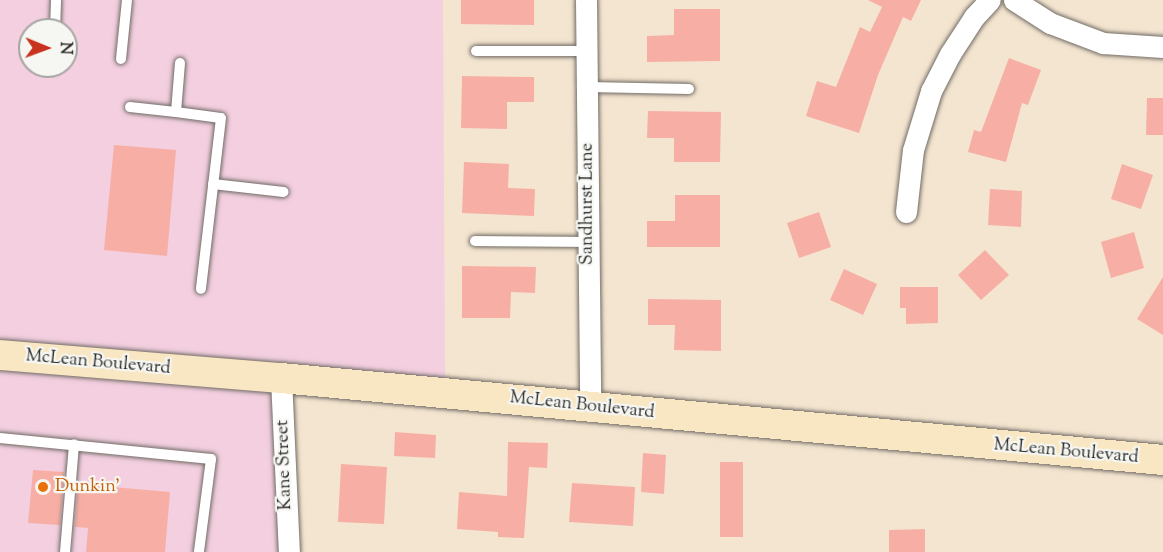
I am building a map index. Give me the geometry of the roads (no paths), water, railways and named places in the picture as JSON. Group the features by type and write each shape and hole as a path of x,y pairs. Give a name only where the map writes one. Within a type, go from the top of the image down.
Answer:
{"main road":[{"name":"McLean Boulevard","path":"0,355 281,378 1163,460"}],"street":[{"name":"Sandhurst Lane","path":"586,0 590,407"},
{"path":"906,212 913,150 932,91 950,54 974,17 990,0"},
{"path":"1014,0 1050,23 1103,43 1163,47"},
{"name":"Kane Street","path":"281,378 288,552"}],"lane":[{"path":"55,18 56,0"},
{"path":"121,59 127,0"},
{"path":"476,51 587,51"},
{"path":"176,112 180,63"},
{"path":"587,87 689,89"},
{"path":"130,107 221,118 201,289"},
{"path":"213,184 284,192"},
{"path":"475,242 588,242"},
{"path":"0,438 212,459 199,552"},
{"path":"65,552 75,444"}],"place":[{"name":"Dunkin'","path":"43,487"}]}
